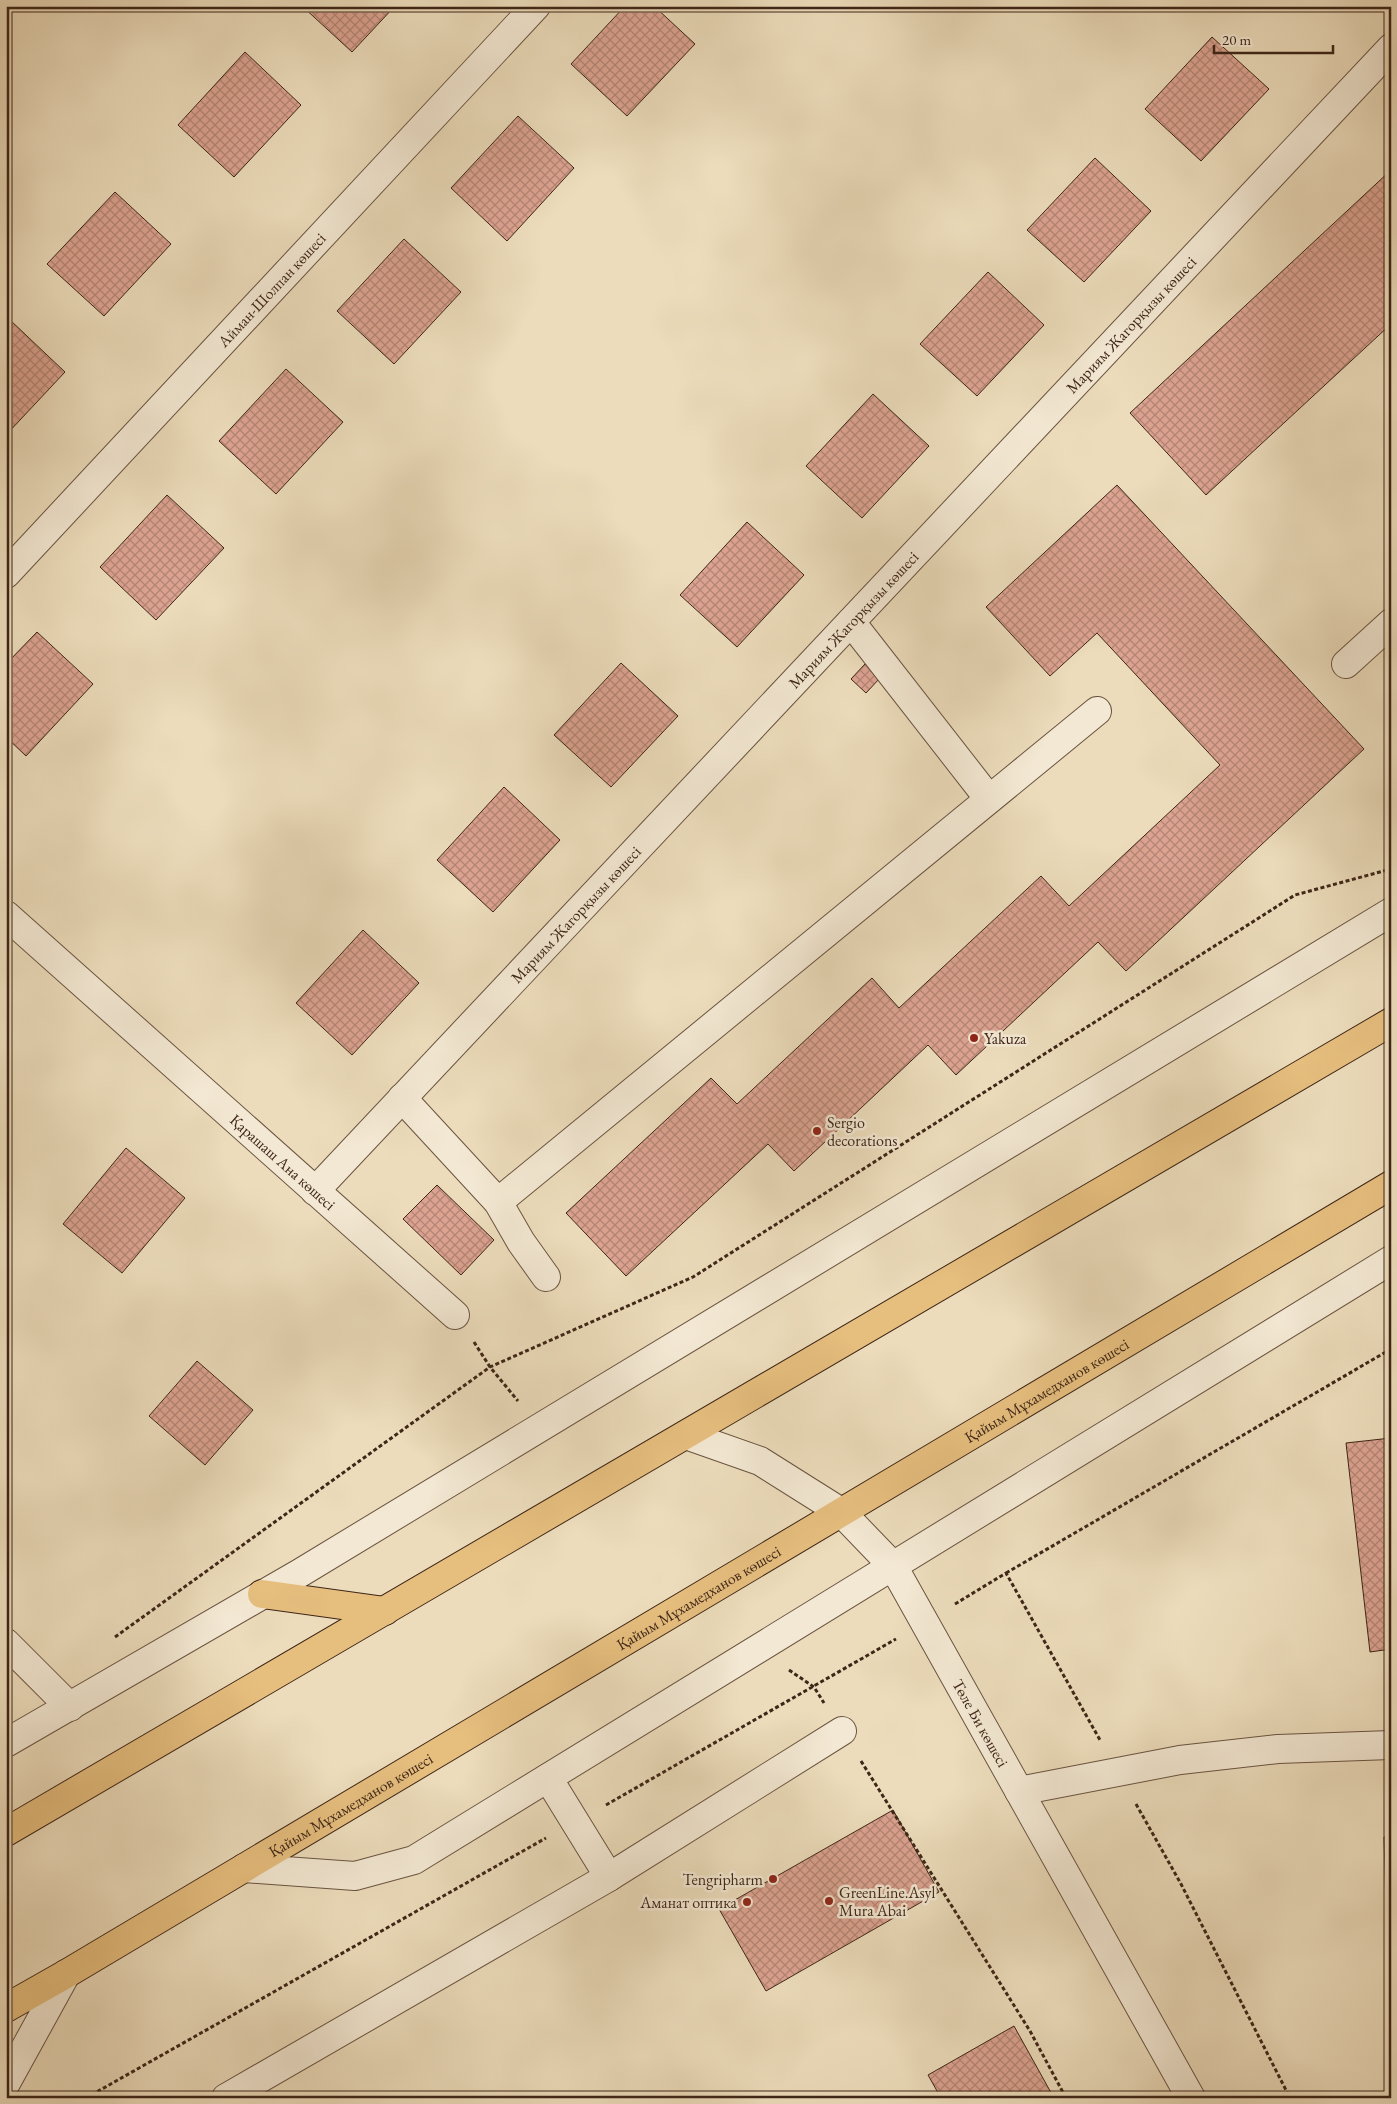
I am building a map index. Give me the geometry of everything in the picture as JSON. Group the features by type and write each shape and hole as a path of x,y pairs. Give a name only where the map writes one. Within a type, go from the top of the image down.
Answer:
{"main road":[{"path":"6,1832 1391,1022"},
{"name":"Қайым Мұхамедханов көшесі","path":"6,2008 1391,1186"},
{"path":"262,1594 385,1611"}],"street":[{"name":"Айман-Шолпан көшесі","path":"6,574 536,6"},
{"name":"Мариям Жагорқызы көшесі","path":"315,1190 1391,48"},
{"path":"851,622 989,799"},
{"path":"1346,664 1391,623"},
{"path":"498,1202 1096,711"},
{"path":"6,1743 262,1594 540,1428 1391,912"},
{"name":"Қарашаш Ана көшесі","path":"6,915 455,1315"},
{"path":"402,1098 498,1202 521,1242 546,1277"},
{"path":"244,1868 355,1876 414,1860 1391,1260"},
{"name":"Төле Би көшесі","path":"686,1435 760,1461 840,1512 893,1566 1191,2098"},
{"path":"6,1642 70,1706"},
{"path":"226,2098 609,1877 842,1731"},
{"path":"1019,1791 1180,1760 1278,1749 1391,1745"},
{"path":"548,1778 609,1877"},
{"path":"6,2083 66,1974"}],"path":[{"path":"112,1639 490,1367 693,1277 1295,895 1391,869"},
{"path":"455,1315 490,1367 540,1428"},
{"path":"1006,1573 1391,1349"},
{"path":"758,1648 814,1687 1030,2030 1066,2098"},
{"path":"86,2098 814,1687"}],"building":[{"path":"302,6 395,6 352,52"},
{"path":"625,6 654,6 695,44 627,116 571,64"},
{"path":"1212,37 1269,89 1201,161 1145,109"},
{"path":"245,52 301,105 234,177 178,125"},
{"path":"518,116 574,168 507,241 451,188"},
{"path":"1095,158 1151,211 1084,282 1027,230"},
{"path":"1391,170 1391,324 1206,495 1130,413"},
{"path":"115,192 171,244 104,316 47,264"},
{"path":"404,239 461,292 394,364 337,311"},
{"path":"988,272 1044,325 977,396 920,344"},
{"path":"9,319 65,372 6,435 6,322"},
{"path":"286,369 343,422 276,494 219,441"},
{"path":"873,394 929,446 862,518 806,466"},
{"path":"1117,485 1364,749 1126,971 1098,942 956,1075 928,1045 794,1171 768,1144 626,1276 566,1213 711,1078 737,1104 872,978 899,1008 1041,876 1069,906 1220,765 1097,633 1050,676 986,607"},
{"path":"167,495 224,548 156,620 100,567"},
{"path":"747,522 804,575 737,647 680,595"},
{"path":"37,632 93,684 26,756 6,737 6,664"},
{"path":"621,663 678,716 611,787 554,735"},
{"path":"865,664 880,678 866,693 851,679"},
{"path":"504,787 560,840 493,912 437,860"},
{"path":"363,930 419,983 352,1055 296,1003"},
{"path":"126,1148 185,1198 122,1273 63,1224"},
{"path":"437,1185 494,1240 461,1275 403,1219"},
{"path":"197,1361 253,1410 205,1465 149,1416"},
{"path":"1391,1438 1391,1649 1370,1652 1346,1443"},
{"name":"GreenLine.Asyl Mura Abai","path":"893,1810 939,1892 766,1991 719,1909"},
{"path":"1391,1836 1391,2091 1384,1837"},
{"path":"1014,2026 1054,2098 941,2098 928,2075"}],"place":[{"name":"Yakuza","path":"974,1038"},
{"name":"Sergio decorations","path":"817,1131"},
{"name":"Tengripharm","path":"773,1879"},
{"name":"GreenLine.Asyl Mura Abai","path":"829,1901"},
{"name":"Аманат оптика","path":"747,1902"}]}
